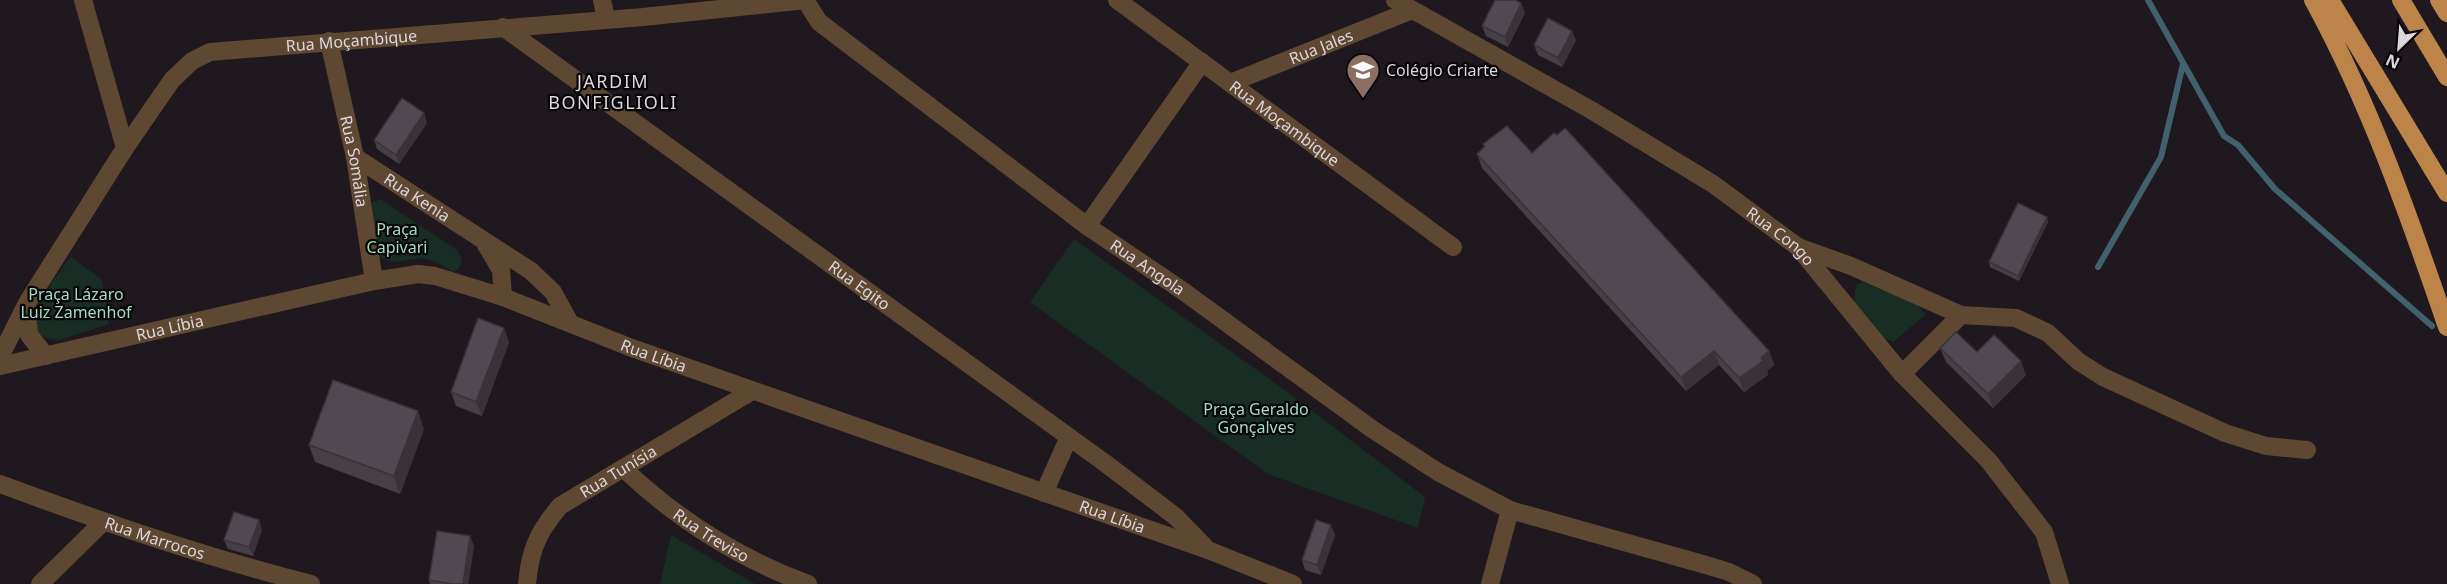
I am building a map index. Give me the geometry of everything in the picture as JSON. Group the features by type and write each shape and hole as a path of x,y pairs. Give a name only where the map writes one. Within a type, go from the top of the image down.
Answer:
{"highway":[{"path":"2313,0 2361,98 2409,218 2447,327"},
{"path":"2330,0 2447,193"},
{"path":"2401,0 2447,77"},
{"path":"2439,0 2447,13"}],"street":[{"path":"83,0 125,148"},
{"name":"Rua Moçambique","path":"0,357 27,303 125,148 172,80 192,61 210,52 503,27 604,9 806,0"},
{"name":"Rua Angola","path":"806,0 819,21 1088,226 1183,291 1372,429 1438,472 1510,510 1706,565 1753,584"},
{"name":"Rua Moçambique","path":"1117,0 1453,247"},
{"name":"Rua Jales","path":"1230,83 1403,5"},
{"name":"Rua Congo","path":"1403,5 1591,110 1713,184 1798,247 1902,374 1988,460 2044,532 2060,584"},
{"name":"Rua Egito","path":"503,27 1069,437 1176,517 1208,550"},
{"name":"Rua Somália","path":"329,41 355,157 374,281"},
{"path":"1088,226 1202,62"},
{"name":"Rua Kenia","path":"355,157 531,271 553,292 569,321"},
{"name":"Rua Kenia","path":"479,236 501,270 503,297"},
{"path":"1798,247 1851,266 1961,315 2016,318 2048,333 2078,361 2103,377 2225,434 2266,446 2307,450"},
{"name":"Rua Líbia","path":"0,366 374,281 418,274 435,276 503,297 569,321 632,348 1208,550 1293,584"},
{"path":"27,303 29,335 46,356"},
{"path":"1902,374 1961,315"},
{"name":"Rua Tunísia","path":"527,584 530,556 543,527 560,506 752,391"},
{"path":"1044,493 1069,437"},
{"name":"Rua Treviso","path":"624,469 660,503 703,533 770,570 808,584"},
{"name":"Rua Marrocos","path":"0,484 256,578 311,584"},
{"path":"1490,584 1510,510"},
{"path":"40,584 103,522"}],"green space":[{"name":"Praça Capivari","path":"380,199 457,250 462,260 459,268 453,272 426,259 394,262 378,255 371,203"},
{"name":"Praça Geraldo Gonçalves","path":"1074,239 1286,391 1425,497 1418,528 1268,474 1030,302"},
{"name":"Praça Lázaro Luiz Zamenhof","path":"71,257 102,280 109,324 59,340 43,336 35,328 35,317 47,290"},
{"path":"1863,282 1913,302 1926,314 1893,342 1881,336 1854,302 1856,285"},
{"path":"671,535 755,584 660,584"}],"building":[{"path":"1495,0 1515,0 1521,3 1505,37 1482,26"},
{"path":"1548,18 1572,31 1558,58 1534,45"},
{"path":"402,98 424,113 396,155 374,140"},
{"path":"1507,126 1532,153 1554,133 1557,135 1565,128 1769,351 1761,358 1763,361 1739,378 1714,351 1681,377 1477,154 1485,146 1483,144"},
{"path":"2018,203 2047,217 2018,276 1989,262"},
{"path":"478,318 504,328 476,402 451,392"},
{"path":"1956,332 1977,352 1994,335 2021,361 1988,394 1940,348"},
{"path":"333,380 418,411 394,476 309,445"},
{"path":"234,512 259,520 249,547 224,540"},
{"path":"1316,520 1331,525 1317,565 1302,560"},
{"path":"437,531 470,536 463,584 429,580"}],"waterway":[{"path":"2148,0 2224,136 2238,145 2275,189 2432,326"},
{"path":"2098,267 2161,157 2183,64"}],"place":[{"name":"Colégio Criarte","path":"1363,99"}],"district":[{"name":"JARDIM BONFIGLIOLI","path":"613,92"}]}
